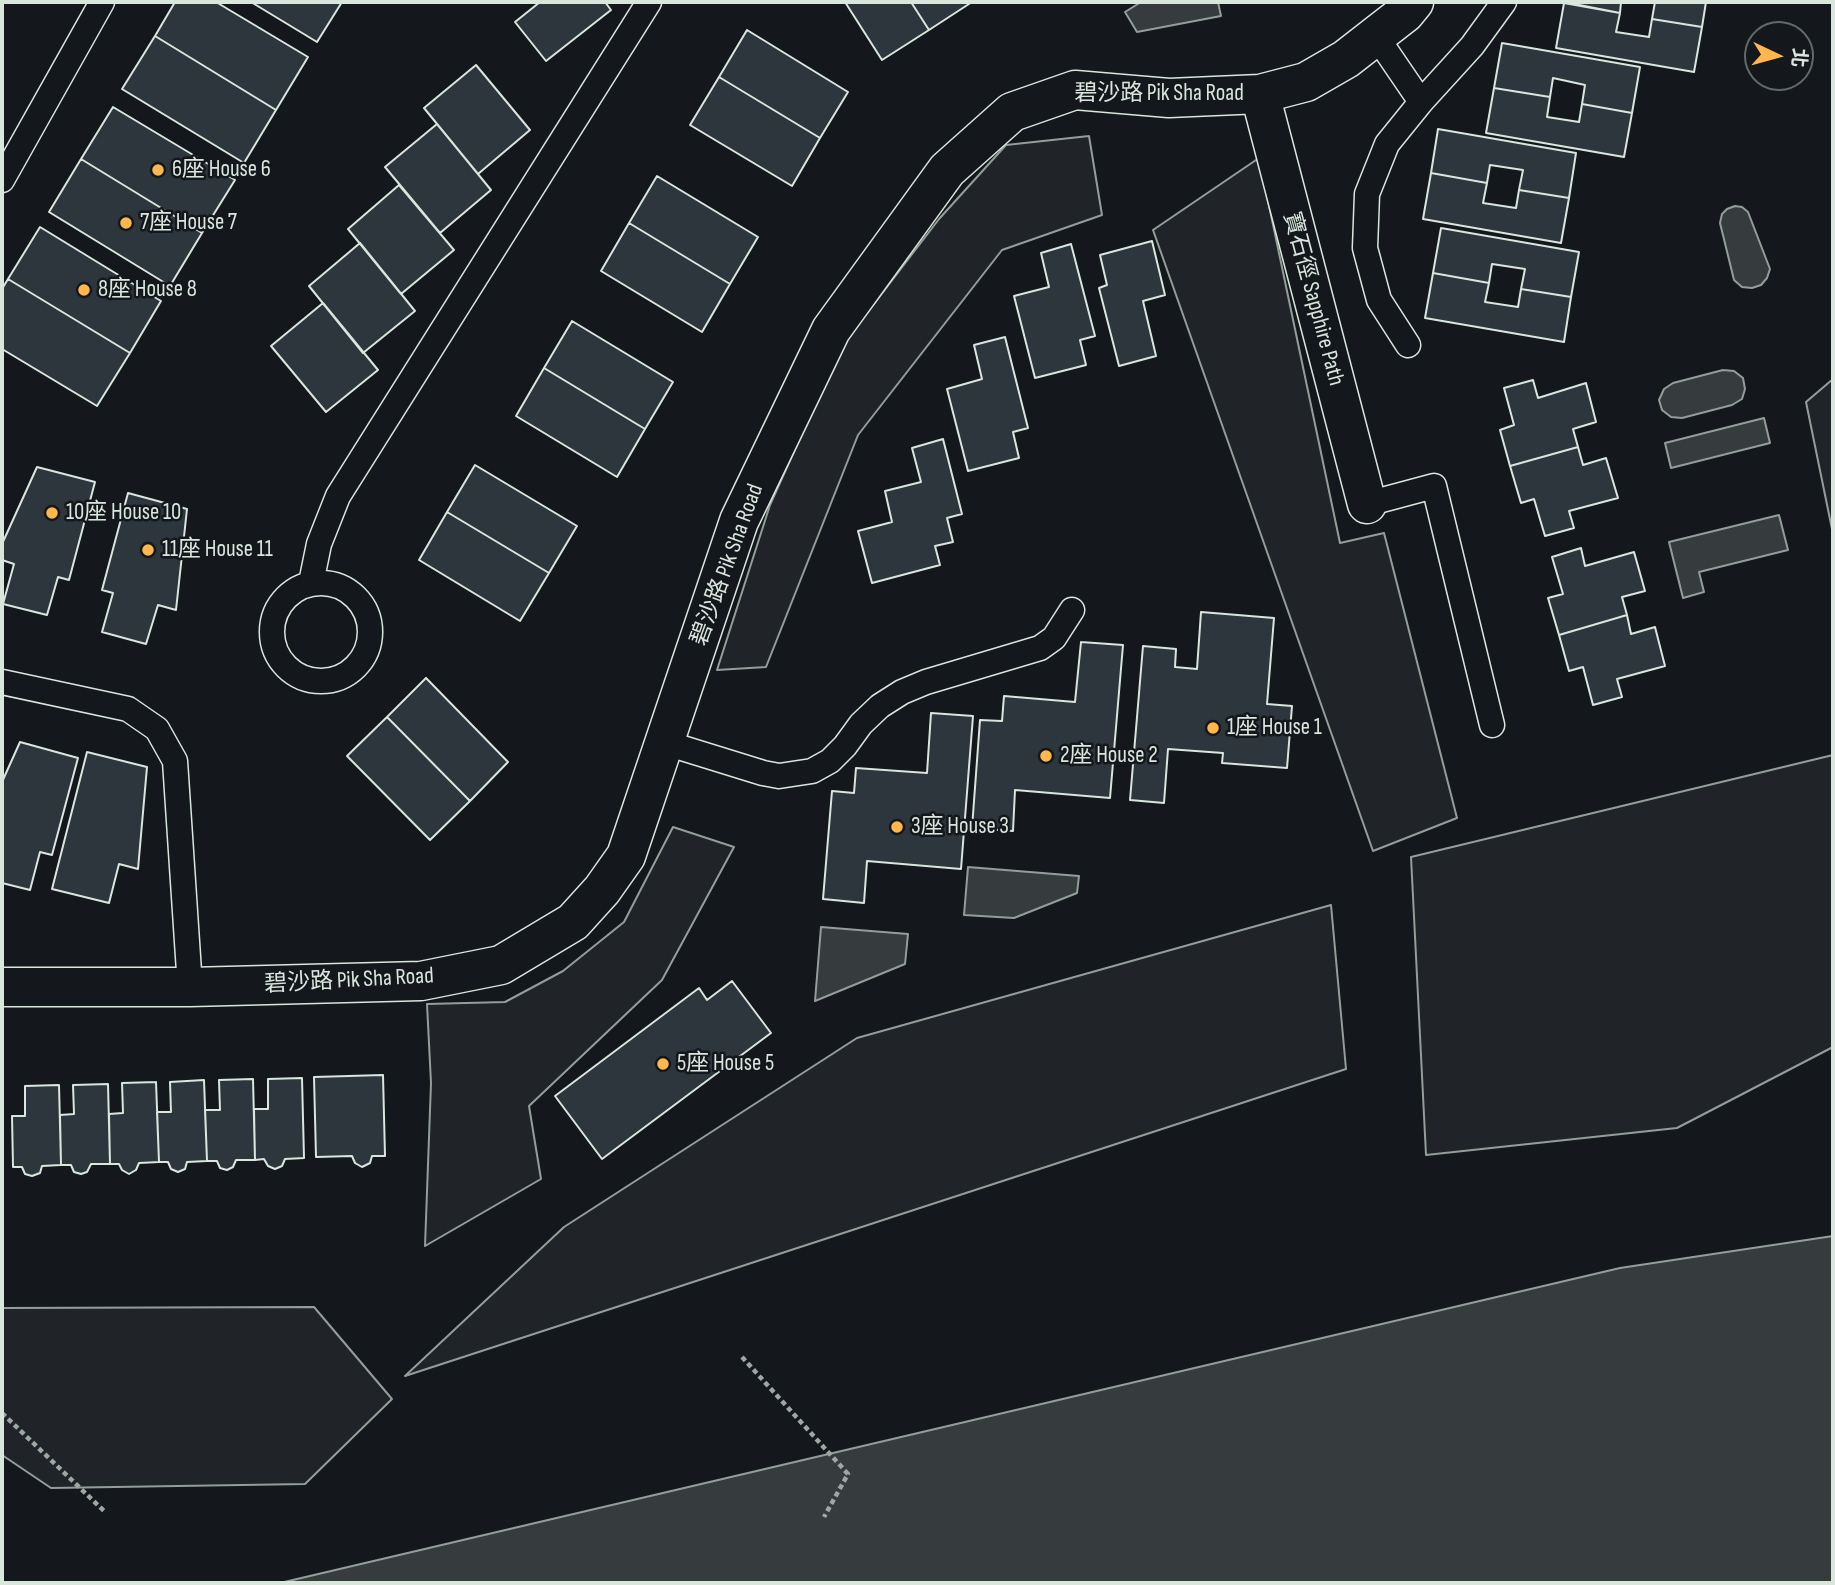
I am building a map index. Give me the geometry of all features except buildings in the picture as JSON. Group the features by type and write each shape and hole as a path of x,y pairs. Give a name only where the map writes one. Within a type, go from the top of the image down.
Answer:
{"street":[{"name":"碧沙路 Pik Sha Road","path":"2,987 190,987 421,981 502,965 573,922 603,890 626,856 739,521 831,330 947,170 1012,112 1075,90 1169,98 1260,94 1306,82 1346,59 1405,13 1414,2"},
{"name":"寶石徑 Sapphire Path","path":"1260,94 1367,504"}],"lane":[{"path":"2,180 102,2"},
{"path":"311,583 319,544 338,496 649,2"},
{"path":"1408,345 1379,300 1364,248 1367,194 1387,144 1421,102 1472,47 1504,2"},
{"path":"1376,36 1421,102"},
{"path":"1367,504 1434,486 1492,725"},
{"path":"311,583 333,584 353,594 366,612 371,633 365,655 351,673 331,681 309,681 289,671 276,653 271,631 277,610 291,592 311,583"},
{"path":"666,743 779,776 812,771 830,761 861,724 880,706 902,692 926,682 1040,648 1054,638 1072,610"},
{"path":"2,682 128,709 157,729 176,761 190,987"}],"path":[{"path":"742,1357 848,1474 824,1517"},
{"path":"2,1413 104,1511"}],"shaded area":[{"path":"1141,2 1218,2 1221,16 1137,32 1125,12"},
{"path":"1089,136 1102,215 1002,250 858,435 766,667 717,670 770,505 841,347 939,219 1006,145"},
{"path":"1259,158 1340,543 1384,533 1457,818 1373,851 1153,230"},
{"path":"1735,206 1748,212 1770,269 1761,285 1752,288 1742,287 1734,280 1720,223 1722,214"},
{"path":"1723,370 1734,371 1743,378 1745,389 1742,399 1732,405 1682,418 1671,417 1662,410 1659,400 1664,389 1673,383"},
{"path":"1833,379 1833,534 1806,402"},
{"path":"1764,418 1770,443 1671,468 1665,443"},
{"path":"1779,515 1788,550 1699,572 1704,592 1683,598 1669,542"},
{"path":"1833,755 1833,1047 1677,1128 1426,1155 1411,857"},
{"path":"673,827 734,847 662,980 529,1106 541,1179 425,1246 431,1083 427,1004 505,1002 563,971 624,922"},
{"path":"968,867 1079,876 1077,893 1014,918 964,915"},
{"path":"1331,905 1346,1069 405,1376 564,1227 857,1038"},
{"path":"821,927 908,934 905,964 815,1001"},
{"path":"1833,1236 1833,1583 280,1583 1620,1268"},
{"path":"314,1307 392,1399 305,1484 51,1488 2,1455 2,1308"}],"place":[{"name":"6座 House 6","path":"158,170"},
{"name":"7座 House 7","path":"126,223"},
{"name":"8座 House 8","path":"84,290"},
{"name":"10座 House 10","path":"52,513"},
{"name":"11座 House 11","path":"148,550"},
{"name":"1座 House 1","path":"1213,728"},
{"name":"2座 House 2","path":"1046,756"},
{"name":"3座 House 3","path":"897,827"},
{"name":"5座 House 5","path":"663,1064"}]}
